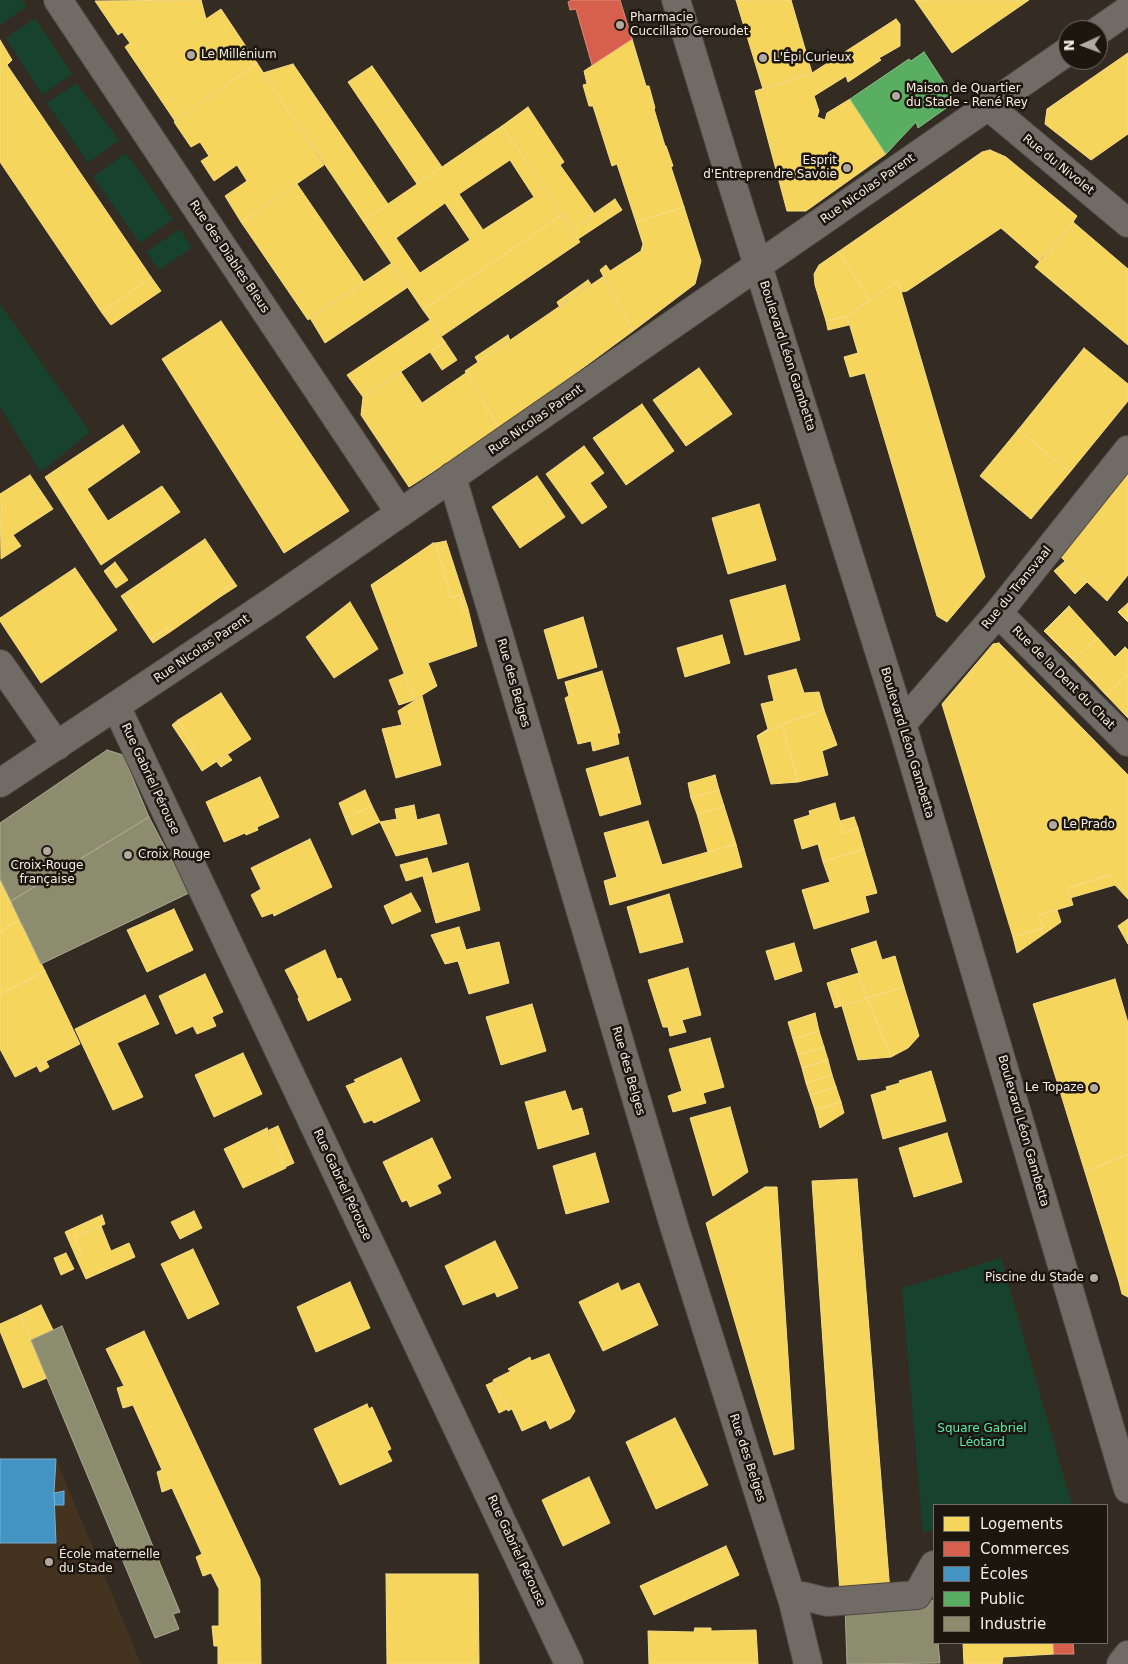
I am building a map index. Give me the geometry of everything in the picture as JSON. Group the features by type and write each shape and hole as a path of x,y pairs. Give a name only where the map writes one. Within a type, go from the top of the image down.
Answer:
{"street":[{"name":"Rue des Diables Bleus","path":"58,0 400,513"},
{"name":"Boulevard Léon Gambetta","path":"676,0 902,724 1128,1489"},
{"path":"1108,24 1128,10"},
{"name":"Rue Nicolas Parent","path":"0,783 452,478 1058,58"},
{"name":"Rue du Nivolet","path":"988,106 1128,223"},
{"name":"Rue du Transvaal","path":"902,724 998,613 1128,450"},
{"name":"Rue des Belges","path":"452,478 674,1226 793,1602 808,1664"},
{"name":"Rue de la Dent du Chat","path":"998,613 1128,742"},
{"path":"0,664 57,746"},
{"name":"Rue Gabriel Pérouse","path":"116,706 569,1664"},
{"path":"803,1596 827,1602 917,1595 933,1567"},
{"path":"1121,1664 1128,1655"}],"shaded area":[{"name":"École maternelle du Stade","path":"56,1459 141,1664 0,1664 0,1460"}],"green space":[{"path":"0,0 22,0 27,6 0,25"},
{"path":"35,18 72,74 42,95 6,38"},
{"path":"76,83 119,140 88,163 47,103"},
{"path":"126,153 173,219 140,243 93,177"},
{"path":"180,229 192,248 159,270 146,252"},
{"path":"0,304 90,432 41,472 0,407"},
{"name":"Square Gabriel Léotard","path":"1001,1258 1072,1504 933,1504 933,1530 923,1532 902,1288"}],"building: Logements":[{"name":"Le Millénium","path":"201,0 206,19 221,9 257,63 175,121 125,47 130,43 122,32 118,35 95,1"},
{"path":"736,0 791,0 812,73 763,89"},
{"path":"915,0 1029,0 952,53"},
{"path":"896,19 900,24 900,46 879,58 881,60 848,82 846,76 814,96 819,111 817,117 825,120 827,113 850,99 886,154 806,211 787,211 755,91 812,73"},
{"path":"632,39 646,86 649,86 654,109 684,207 636,222 617,164 612,166 593,106 589,106 583,85 587,84 584,71"},
{"path":"0,40 12,60 7,65 151,277 102,313 0,162"},
{"path":"1128,53 1128,134 1091,160 1045,124 1047,109 1103,70 1108,70 1108,67"},
{"path":"257,63 324,165 241,222 225,196 247,181 237,165 214,181 201,161 209,156 200,142 191,147 174,122"},
{"path":"293,64 388,204 363,221 263,73"},
{"path":"372,66 442,167 417,184 348,82"},
{"path":"528,107 564,162 560,165 594,213 572,229 502,126"},
{"path":"502,126 562,215 423,310 363,221","holes":["510,160 534,197 483,230 459,194","445,203 470,240 420,273 396,238"]},
{"path":"990,150 1006,157 1077,216 1073,222 1039,261 1001,228 907,291 901,292 898,281 870,300 838,252 982,152"},
{"path":"297,184 364,282 308,320 241,222"},
{"path":"615,199 622,210 578,239 572,229"},
{"path":"684,207 701,261 695,284 633,331 600,270 606,265 610,271 641,251 643,244 636,222"},
{"path":"562,215 580,242 442,336 423,310"},
{"path":"1073,222 1128,269 1128,345 1035,267"},
{"path":"838,252 870,300 847,316 826,321 815,285 814,274 819,265"},
{"path":"392,263 408,287 325,343 310,318"},
{"path":"604,276 633,331 500,429 465,371"},
{"path":"151,277 161,291 111,325 102,313"},
{"path":"588,280 591,284 559,306 557,302"},
{"path":"898,281 985,577 947,622 937,616 865,373 850,377 844,357 858,353 847,316"},
{"path":"847,316 849,325 828,330 826,321"},
{"path":"430,320 445,342 363,397 347,375"},
{"path":"221,321 349,511 284,553 162,359"},
{"path":"508,335 510,341 478,362 475,357"},
{"path":"445,342 457,360 442,370 430,352"},
{"path":"1084,348 1128,384 1128,401 1070,472 1018,430"},
{"path":"699,368 732,414 686,446 653,400"},
{"path":"401,372 422,403 466,373 500,429 409,487 361,415 363,397"},
{"path":"642,404 674,451 626,485 593,438"},
{"path":"123,425 140,452 87,489 108,521 162,486 180,512 101,565 45,477"},
{"path":"1018,430 1070,472 1031,519 980,476"},
{"path":"584,446 604,473 590,483 607,507 582,524 546,474"},
{"path":"1128,474 1128,575 1107,601 1061,557"},
{"path":"30,475 53,509 13,535 21,546 1,559 0,494"},
{"path":"537,476 565,517 520,548 492,507"},
{"path":"759,504 776,560 728,574 712,518"},
{"path":"205,539 234,582 218,594 220,597 170,632 167,628 150,639 121,596"},
{"path":"446,541 468,609 464,610 460,595 451,598 436,543"},
{"path":"433,543 436,543 451,598 460,595 464,610 468,609 477,646 428,663 437,686 414,700 371,585"},
{"path":"1065,561 1087,582 1075,594 1054,571"},
{"path":"115,562 128,580 116,588 104,571"},
{"path":"75,568 117,630 41,683 0,621 0,618"},
{"path":"234,582 237,586 220,597 218,594"},
{"path":"785,585 800,640 745,655 730,600"},
{"path":"350,602 378,649 334,678 306,637"},
{"path":"1128,603 1128,622 1118,612"},
{"path":"1069,606 1098,638 1072,659 1044,631"},
{"path":"583,617 597,667 558,679 544,630"},
{"path":"167,628 170,632 153,643 150,639"},
{"path":"722,635 730,663 685,677 677,648"},
{"path":"1098,638 1115,657 1092,680 1072,659"},
{"name":"Le Prado","path":"999,643 1128,775 1128,894 1109,875 1068,888 1073,905 1039,915 1043,928 1013,937 942,704 993,644"},
{"path":"1125,647 1128,650 1128,674 1106,695 1092,680"},
{"path":"796,669 804,693 819,692 824,710 782,724 757,736 768,729 761,704 774,701 768,676"},
{"path":"602,671 620,733 617,733 619,744 593,751 591,741 578,744 565,698 569,696 565,682"},
{"path":"404,674 414,700 399,705 389,680"},
{"path":"1128,674 1128,718 1106,695"},
{"path":"221,693 251,739 202,771 190,752 195,748 178,720"},
{"path":"422,696 441,765 396,778 382,729 402,725 398,711"},
{"path":"824,710 837,745 822,751 828,775 798,782 782,724"},
{"path":"178,720 195,748 190,752 172,725"},
{"path":"782,724 798,782 771,784 757,736"},
{"path":"227,754 232,760 221,767 216,761"},
{"path":"628,757 641,804 600,816 586,769"},
{"path":"715,775 719,790 691,798 688,783"},
{"path":"260,777 279,817 257,827 258,830 224,842 206,802"},
{"path":"365,790 372,806 345,818 339,803"},
{"path":"719,790 724,806 697,814 691,798"},
{"path":"835,803 843,833 858,828 864,849 823,862 818,844 802,849 794,820 810,815 809,811"},
{"path":"414,805 417,820 439,814 447,844 396,856 380,822 397,819 395,809"},
{"path":"372,806 380,822 352,835 345,818"},
{"path":"724,806 736,844 708,852 697,814"},
{"path":"854,817 858,828 843,833 840,821"},
{"path":"648,821 662,865 736,844 742,867 610,905 604,881 617,877 604,833"},
{"path":"310,839 332,887 274,916 273,913 262,917 251,895 261,889 251,868"},
{"path":"864,849 877,893 865,896 869,912 814,929 802,890 830,882 823,862"},
{"path":"427,858 432,873 406,881 400,865"},
{"path":"468,863 480,910 436,923 423,876"},
{"path":"1109,875 1128,894 1128,899 1115,885 1070,898 1068,888"},
{"path":"0,879 19,920 0,932"},
{"path":"411,893 421,911 392,924 384,906"},
{"path":"669,894 683,942 640,953 627,907"},
{"path":"174,909 193,950 147,972 127,930"},
{"path":"1057,910 1061,922 1017,953 1013,937 1043,928 1039,915"},
{"path":"1128,919 1128,944 1118,926"},
{"path":"19,920 45,971 0,994 0,932"},
{"path":"459,927 466,950 499,942 509,983 469,994 458,961 445,964 431,935"},
{"path":"876,941 882,960 895,956 904,987 867,998 851,949"},
{"path":"794,943 802,971 775,980 766,951"},
{"path":"325,950 337,979 341,978 351,1000 308,1021 298,999 299,997 285,970"},
{"path":"688,968 701,1015 682,1020 686,1032 670,1036 668,1027 663,1027 648,980"},
{"path":"45,971 80,1044 15,1077 0,1049 0,994"},
{"path":"859,973 867,998 841,1006 833,981"},
{"path":"205,974 223,1012 212,1017 216,1026 197,1034 193,1026 176,1034 159,996"},
{"name":"Le Topaze","path":"1115,979 1128,1023 1128,1154 1085,1172 1033,1004"},
{"path":"833,981 841,1006 835,1008 827,983"},
{"path":"904,987 919,1036 908,1048 891,1057 867,998"},
{"path":"145,995 159,1024 117,1043 143,1097 113,1110 75,1029"},
{"path":"867,998 891,1057 858,1060 842,1006"},
{"path":"532,1004 546,1051 501,1065 486,1017"},
{"path":"815,1013 819,1031 793,1039 788,1022"},
{"path":"819,1031 824,1047 798,1055 793,1039"},
{"path":"710,1038 724,1087 703,1093 706,1103 673,1112 668,1096 682,1091 669,1049"},
{"path":"824,1047 828,1060 802,1068 798,1055"},
{"path":"243,1053 262,1094 214,1117 195,1075"},
{"path":"401,1058 420,1101 374,1123 372,1120 364,1123 346,1086 356,1082 354,1080"},
{"path":"828,1060 832,1075 806,1083 802,1068"},
{"path":"46,1061 49,1067 40,1072 37,1066"},
{"path":"931,1071 946,1121 883,1139 871,1095 887,1090 886,1087 900,1083 899,1081"},
{"path":"832,1075 836,1087 810,1095 806,1083"},
{"path":"836,1087 841,1102 815,1110 810,1095"},
{"path":"565,1091 572,1111 582,1108 589,1134 538,1149 525,1102"},
{"path":"841,1102 844,1113 820,1128 815,1110"},
{"path":"730,1107 748,1172 713,1196 690,1118"},
{"path":"278,1126 294,1163 285,1167 269,1130"},
{"path":"267,1128 286,1168 243,1188 224,1149"},
{"path":"947,1133 962,1182 914,1197 899,1148"},
{"path":"432,1138 451,1178 437,1185 441,1193 410,1207 407,1200 402,1202 383,1162"},
{"path":"595,1153 609,1202 566,1214 553,1166"},
{"path":"1128,1154 1128,1281 1119,1282 1085,1172"},
{"path":"857,1179 890,1592 840,1593 812,1181"},
{"path":"765,1187 777,1187 794,1449 774,1455 706,1223"},
{"path":"194,1211 202,1228 180,1239 171,1222"},
{"path":"102,1215 105,1224 74,1237 81,1254 76,1257 65,1232"},
{"path":"101,1226 111,1251 129,1243 135,1257 86,1279 76,1257 81,1254 74,1237"},
{"path":"495,1241 518,1288 497,1297 495,1292 463,1305 445,1266"},
{"path":"193,1249 219,1304 188,1319 161,1264"},
{"path":"66,1253 74,1269 61,1275 54,1258"},
{"path":"1128,1281 1128,1297 1122,1294 1119,1282"},
{"path":"350,1282 370,1328 316,1352 297,1307"},
{"path":"618,1283 621,1291 639,1283 658,1325 603,1351 579,1302"},
{"path":"41,1305 53,1330 31,1340 20,1315"},
{"path":"20,1315 47,1378 23,1388 0,1331 0,1324"},
{"path":"144,1331 260,1579 261,1664 218,1664 218,1646 214,1646 212,1626 219,1626 219,1589 211,1573 203,1576 196,1557 202,1554 172,1488 162,1492 157,1472 162,1470 133,1405 123,1408 117,1388 124,1386 106,1349"},
{"path":"549,1354 575,1411 570,1419 550,1429 546,1420 522,1431 512,1409 508,1411 493,1380 511,1371 508,1369 530,1357 531,1361"},
{"path":"493,1382 507,1409 499,1413 486,1385"},
{"path":"367,1404 369,1409 372,1407 391,1449 387,1451 392,1461 340,1485 314,1429"},
{"path":"675,1418 708,1485 656,1509 626,1442"},
{"path":"589,1477 610,1523 563,1546 542,1500"},
{"path":"726,1546 739,1575 654,1615 640,1586"},
{"path":"386,1574 478,1574 479,1664 387,1664"},
{"path":"695,1628 711,1628 711,1631 756,1630 758,1664 649,1664 648,1631 694,1632"},
{"path":"963,1644 1053,1644 1054,1654 1003,1657 1002,1664 964,1664"}],"building: Commerces":[{"path":"572,0 620,0 632,39 592,65 576,9 570,10 568,2"},
{"path":"1053,1644 1073,1644 1074,1654 1054,1654"}],"building: Écoles":[{"path":"0,1459 56,1459 54,1493 56,1543 0,1543"},
{"path":"64,1491 64,1505 55,1505 54,1493"}],"building: Public":[{"path":"924,52 956,101 918,128 916,122 886,154 850,99 909,59 911,61"}],"building: Industrie":[{"name":"Croix-Rouge française","path":"107,750 123,755 149,817 11,901 0,879 0,823"},
{"name":"Croix Rouge","path":"149,817 189,893 41,964 11,901"},
{"path":"62,1326 180,1612 173,1614 179,1629 155,1638 31,1340"},
{"path":"933,1600 933,1644 938,1644 940,1663 847,1664 845,1606"}],"place":[{"name":"Pharmacie Cuccillato Geroudet","path":"620,25"},
{"name":"Le Millénium","path":"191,55"},
{"name":"L'Épi Curieux","path":"763,58"},
{"name":"Maison de Quartier du Stade - René Rey","path":"896,96"},
{"name":"Esprit d'Entreprendre Savoie","path":"847,168"},
{"name":"Le Prado","path":"1053,825"},
{"name":"Croix-Rouge française","path":"47,851"},
{"name":"Croix Rouge","path":"128,855"},
{"name":"Le Topaze","path":"1094,1088"},
{"name":"Piscine du Stade","path":"1094,1278"},
{"name":"École maternelle du Stade","path":"49,1562"}]}
